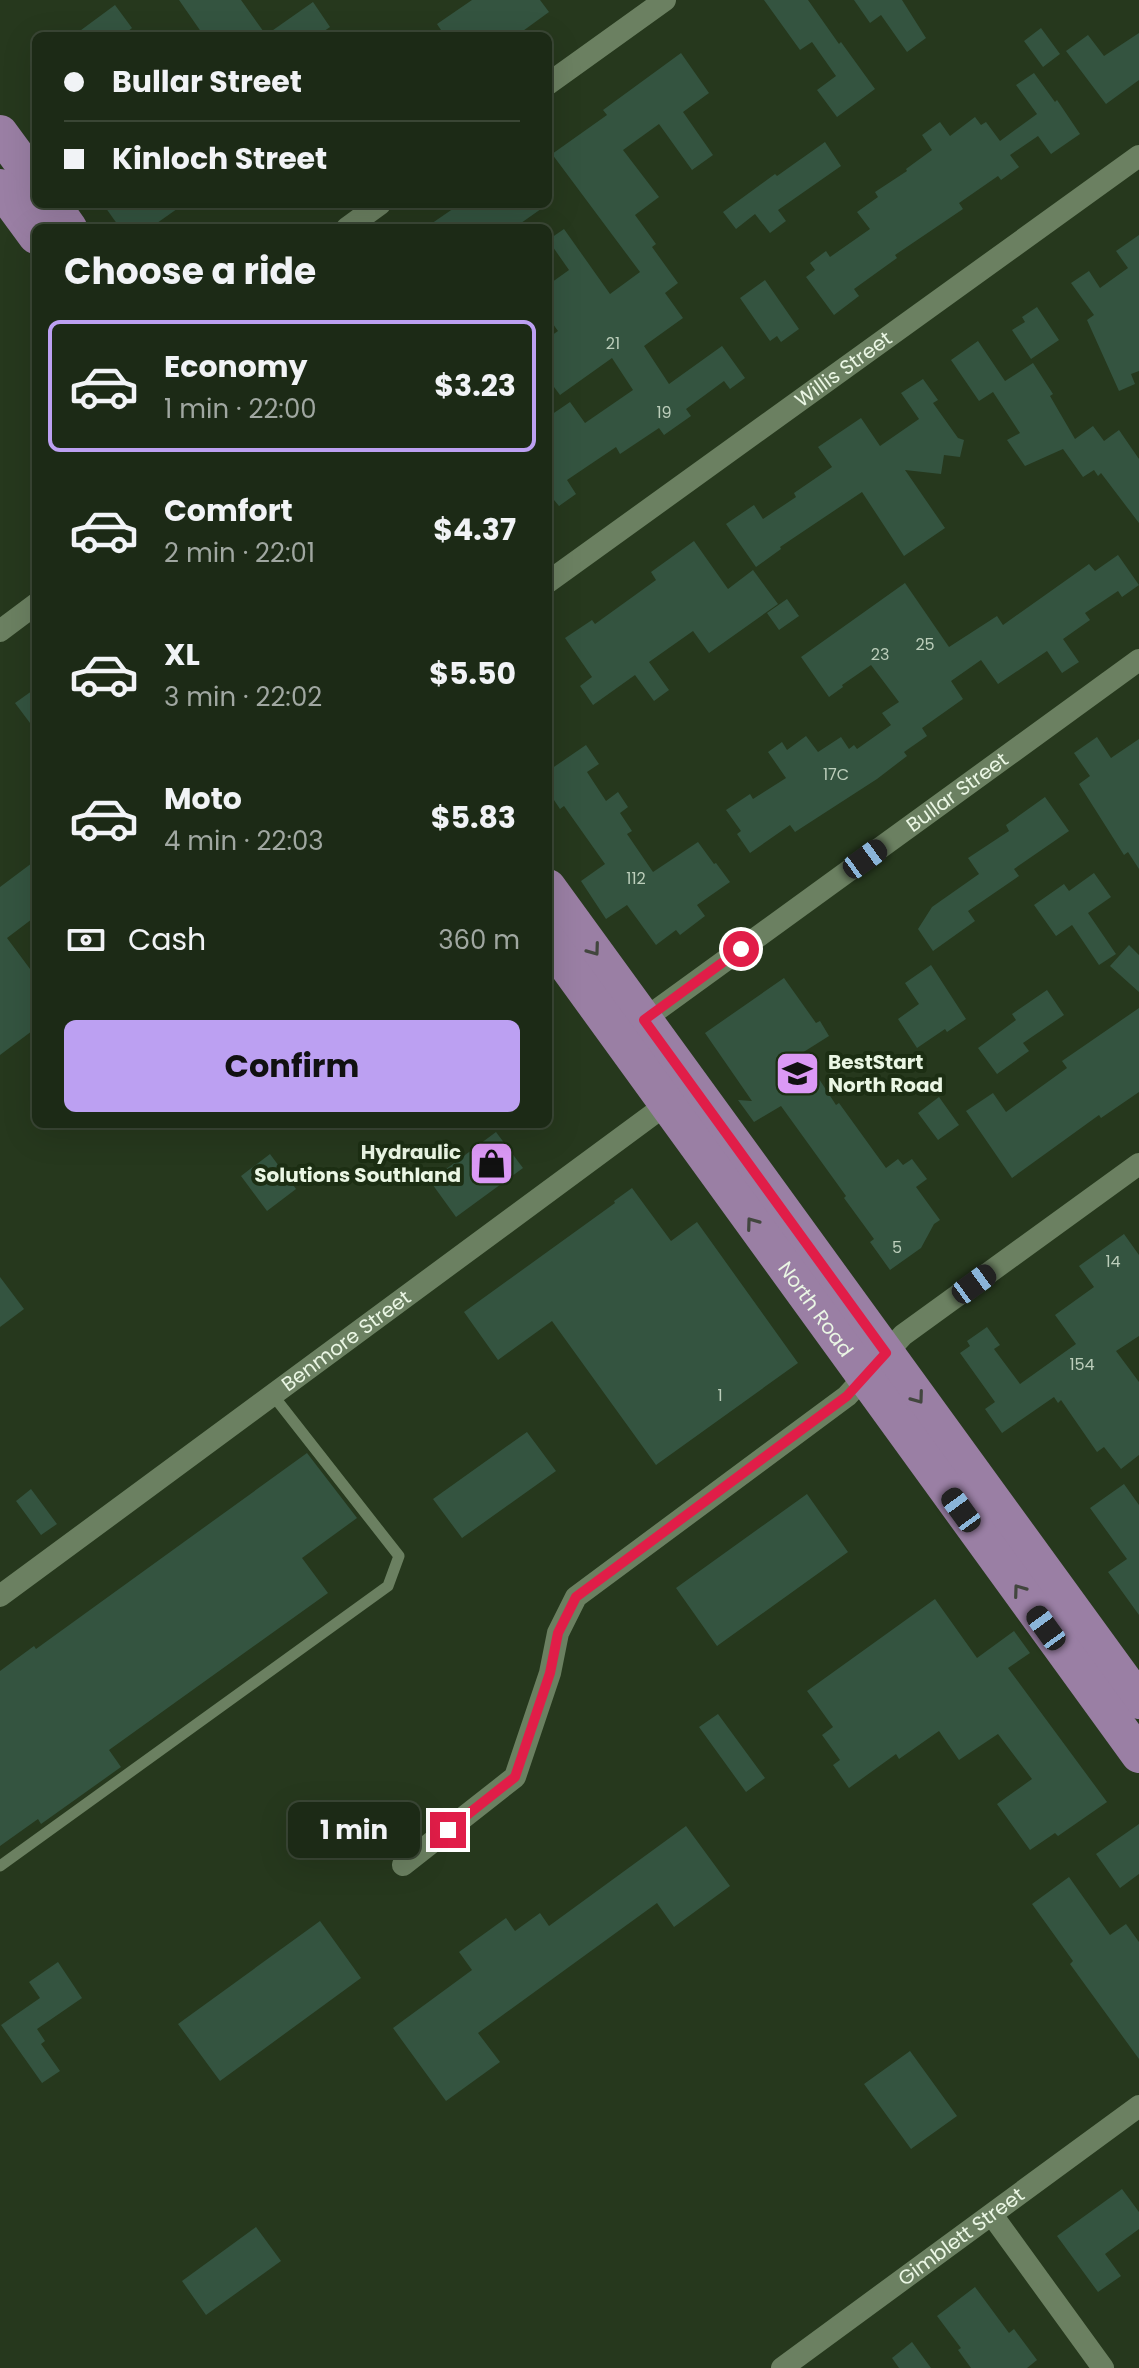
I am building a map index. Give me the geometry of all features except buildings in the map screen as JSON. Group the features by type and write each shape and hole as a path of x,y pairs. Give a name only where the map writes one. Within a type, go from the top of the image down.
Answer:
{"main road":[{"path":"0,133 32,177"},
{"path":"0,187 32,231"},
{"name":"North Road","path":"552,894 632,1029 679,1095 875,1365 1125,1686 1139,1755"},
{"name":"North Road","path":"552,944 632,1029"}],"street":[{"path":"552,81 665,0"},
{"name":"Willis Street","path":"552,579 1139,156"},
{"path":"352,224 374,208"},
{"path":"0,631 32,607"},
{"name":"Bullar Street","path":"632,1029 1139,660"},
{"name":"Benmore Street","path":"0,1596 679,1095"},
{"path":"403,1865 515,1777 550,1673 558,1633 576,1597 847,1396 903,1335 1139,1164"},
{"name":"Gimblett Street","path":"782,2368 1139,2106"},
{"path":"992,2215 1103,2368"}],"lane":[{"path":"0,1866 388,1586 399,1556 272,1394"}],"place":[{"name":"BestStart North Road","path":"797,1074"},
{"name":"Hydraulic Solutions Southland","path":"492,1163"}],"route":[{"path":"448,1830 515,1777 550,1673 558,1633 576,1597 847,1396 886,1353 644,1020 741,949"}]}
